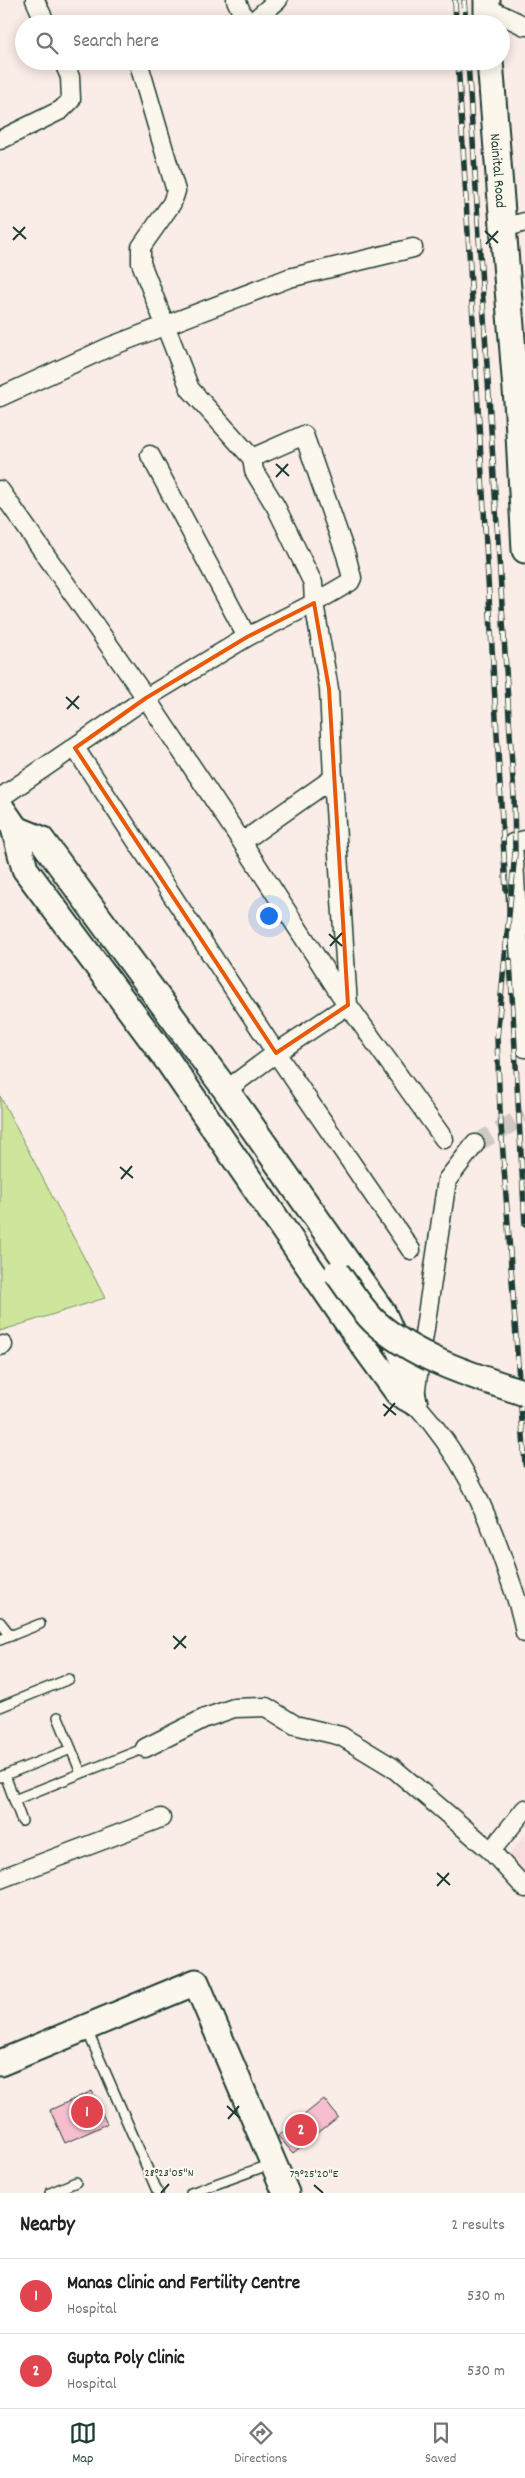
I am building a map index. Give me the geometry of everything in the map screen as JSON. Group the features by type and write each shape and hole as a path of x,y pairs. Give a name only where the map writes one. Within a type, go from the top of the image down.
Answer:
{"street":[{"path":"36,0 42,15"},
{"path":"236,0 244,15"},
{"path":"260,15 278,0"},
{"path":"486,10 498,15"},
{"path":"510,20 525,26"},
{"path":"0,140 61,110 71,100 70,78 67,70"},
{"path":"141,70 176,191 172,203 142,247 141,263 190,389 252,458 254,471 276,507 313,583 314,603 330,689 333,778 348,1006"},
{"name":"Nainital Road","path":"491,70 514,225 518,415 525,550"},
{"path":"1,393 166,324 289,278 413,248"},
{"path":"0,798 146,698 247,637 344,586 352,578 346,555 304,435 252,458"},
{"path":"150,455 247,637"},
{"path":"0,490 146,698 348,1006 444,1139"},
{"path":"75,748 276,1053 411,1250"},
{"path":"242,842 333,778"},
{"path":"0,806 14,828 375,1322 417,1352 479,1378 525,1393"},
{"path":"14,828 41,839 226,1090 383,1313 406,1365 414,1402"},
{"path":"14,828 25,869 168,1061 358,1338 398,1393 414,1402 441,1432 478,1496 522,1617 525,1633"},
{"path":"525,840 513,843 525,1048"},
{"path":"226,1090 276,1053 348,1006"},
{"path":"414,1402 447,1180 475,1144"},
{"path":"145,1748 205,1718 234,1708 266,1707 295,1725 341,1736 392,1767 491,1852 525,1888"},
{"path":"491,1852 525,1810"},
{"path":"0,1879 161,1818"},
{"path":"0,2063 196,1982 286,2193"}],"lane":[{"path":"0,1622 11,1636"},
{"path":"0,1640 40,1624"},
{"path":"0,1707 69,1679"},
{"path":"58,1718 81,1774"},
{"path":"14,1800 145,1748"},
{"path":"22,1821 2,1776 71,1749"},
{"path":"86,2027 158,2193"},
{"path":"191,2193 273,2163"},
{"path":"50,2193 76,2182"}],"highlighted area":[{"path":"314,603 329,689 348,1005 276,1053 75,748 146,698 247,637"}],"shaded area":[{"path":"525,1834 525,1872 509,1855"}],"green space":[{"path":"0,1096 105,1298 0,1331"}],"building":[{"path":"92,2091 107,2124 65,2143 50,2110"},
{"path":"324,2099 338,2117 293,2153 278,2136"}],"tunnel":[{"path":"475,1144 525,1116"}],"railway":[{"path":"455,0 456,15"},
{"path":"464,0 465,15"},
{"path":"459,70 506,890"},
{"path":"469,70 514,797 515,853 497,1038 500,1111 525,1464"},
{"path":"510,960 525,1224"}],"place":[{"name":"Manas Clinic and Fertility Centre","path":"87,2112"},
{"name":"Gupta Poly Clinic","path":"301,2130"}]}
